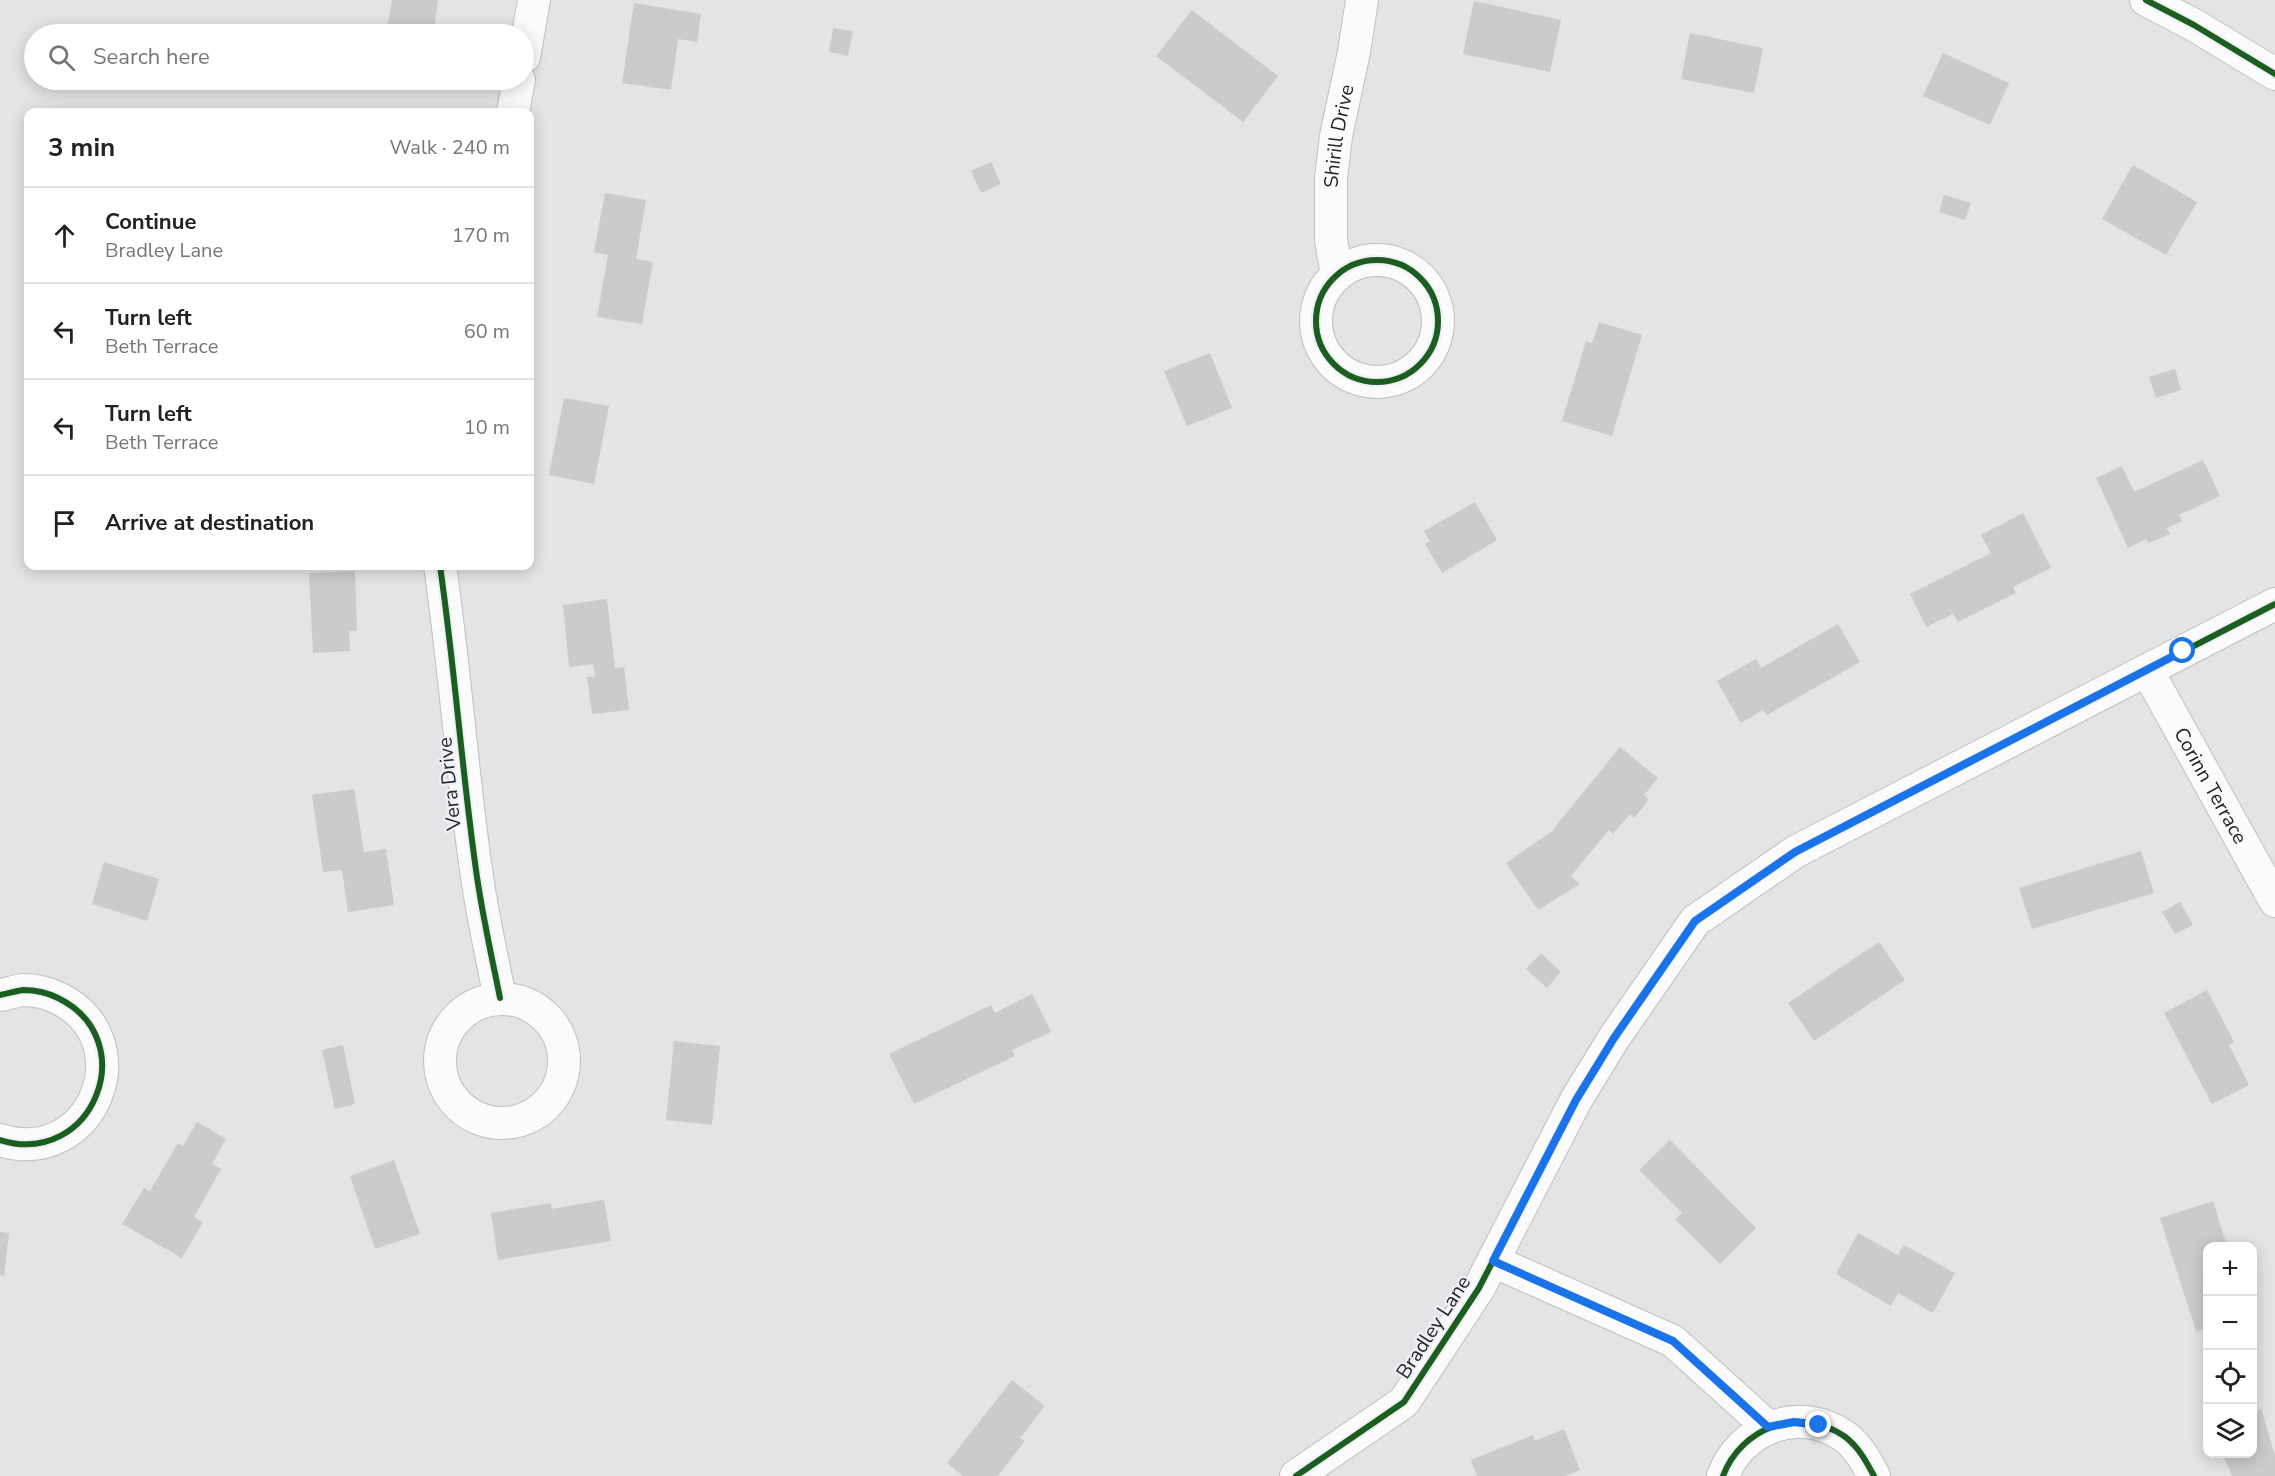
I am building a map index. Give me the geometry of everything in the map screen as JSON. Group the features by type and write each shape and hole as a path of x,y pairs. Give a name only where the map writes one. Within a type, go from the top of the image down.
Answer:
{"street":[{"path":"530,24 534,0"},
{"name":"Shirill Drive","path":"1337,275 1331,240 1331,178 1336,136 1362,0"},
{"path":"2146,0 2194,25 2275,74"},
{"path":"514,108 517,90"},
{"name":"Vera Drive","path":"441,570 452,652 475,865 500,998"},
{"name":"Bradley Lane","path":"1296,1476 1404,1402 1479,1288 1576,1100 1614,1038 1695,921 1795,852 2275,604"},
{"name":"Corinn Terrace","path":"2147,670 2275,901"},
{"path":"0,995 23,990 48,994 71,1005 88,1023 99,1046 103,1071 98,1096 85,1118 65,1135 41,1144 15,1145 0,1140"},
{"path":"1493,1261 1673,1341 1768,1427"},
{"path":"1723,1476 1728,1462 1745,1442 1768,1427 1794,1422 1819,1425 1844,1436 1862,1454 1874,1476"}],"building":[{"path":"392,0 438,0 434,24 388,24"},
{"path":"1474,1 1561,20 1550,72 1463,54"},
{"path":"634,3 701,14 697,42 678,39 671,90 622,83"},
{"path":"1192,10 1278,76 1243,122 1156,56"},
{"path":"833,28 853,31 848,56 829,52"},
{"path":"1690,33 1763,48 1754,93 1681,79"},
{"path":"1943,53 2009,83 1990,125 1923,96"},
{"path":"991,162 1001,184 981,193 971,171"},
{"path":"2133,165 2197,202 2166,255 2102,219"},
{"path":"605,193 646,200 636,259 653,262 642,324 597,317 608,255 594,252"},
{"path":"1944,195 1971,203 1965,220 1939,212"},
{"path":"1599,322 1642,335 1612,436 1562,421 1586,341 1592,343"},
{"path":"1210,353 1232,408 1187,426 1164,371"},
{"path":"2175,369 2181,390 2156,398 2149,377"},
{"path":"564,398 609,406 594,484 549,475"},
{"path":"2203,460 2220,496 2179,515 2182,521 2167,528 2170,534 2149,543 2146,539 2128,548 2096,478 2122,466 2134,492"},
{"path":"1475,502 1497,540 1442,573 1425,544 1430,541 1424,531"},
{"path":"2023,513 2051,568 2013,587 2016,593 1958,622 1953,614 1926,627 1910,594 1991,553 1981,535"},
{"path":"355,571 357,631 349,631 350,651 313,653 309,573"},
{"path":"607,599 615,668 624,667 629,710 592,714 587,677 595,677 593,664 569,667 563,605"},
{"path":"1838,624 1860,662 1767,715 1763,710 1741,723 1717,681 1756,659 1761,668"},
{"path":"1620,747 1658,778 1644,795 1649,800 1634,818 1630,814 1613,834 1609,830 1571,876 1580,884 1538,910 1506,863 1551,832"},
{"path":"354,789 364,852 386,849 394,905 348,912 342,870 323,872 312,795"},
{"path":"2141,851 2154,893 2032,929 2019,888"},
{"path":"104,862 159,879 147,921 92,904"},
{"path":"2180,902 2193,925 2175,934 2162,912"},
{"path":"1879,942 1905,980 1814,1041 1788,1003"},
{"path":"1541,953 1561,972 1547,988 1526,969"},
{"path":"2207,990 2234,1042 2229,1045 2249,1085 2212,1104 2164,1013"},
{"path":"1032,994 1051,1032 1012,1050 1015,1056 914,1104 889,1054 991,1005 995,1013"},
{"path":"674,1041 720,1046 712,1125 666,1120"},
{"path":"343,1045 355,1104 335,1109 322,1050"},
{"path":"197,1122 226,1139 212,1164 221,1169 194,1217 203,1222 182,1258 122,1224 144,1188 150,1191 178,1143 183,1146"},
{"path":"1670,1140 1756,1228 1720,1264 1675,1219 1682,1213 1639,1170"},
{"path":"394,1160 420,1234 375,1249 350,1176"},
{"path":"604,1200 611,1241 498,1260 491,1213 551,1203 551,1209"},
{"path":"2213,1201 2226,1242 2203,1242 2203,1329 2196,1331 2160,1218"},
{"path":"0,1232 9,1233 4,1276 0,1275"},
{"path":"1858,1233 1898,1255 1904,1245 1955,1273 1933,1313 1898,1293 1891,1306 1836,1274"},
{"path":"1012,1380 1045,1406 1020,1438 1025,1441 998,1476 963,1476 947,1463"},
{"path":"2261,1409 2275,1455 2275,1476 2232,1476 2225,1458 2257,1458 2257,1411"},
{"path":"1564,1429 1580,1470 1565,1476 1477,1476 1471,1460 1533,1435 1535,1441"}],"cycle path":[{"path":"2146,0 2194,25 2275,74"},
{"path":"1377,260 1400,265 1411,270 1420,278 1428,287 1433,298 1438,321 1433,344 1428,355 1420,364 1411,372 1400,377 1377,382 1354,377 1343,372 1334,364 1326,355 1321,344 1316,321 1321,298 1326,287 1334,278 1343,270 1354,265 1377,260"},
{"path":"441,570 477,877 500,998"},
{"path":"1296,1476 1404,1402 1479,1288 1576,1100 1614,1038 1695,921 1795,852 2275,604"},
{"path":"0,995 27,990 58,998 84,1017 98,1042 102,1069 96,1096 82,1119 60,1136 33,1144 0,1140"},
{"path":"1723,1476 1743,1445 1757,1434 1773,1426 1791,1422 1809,1422 1827,1427 1844,1436 1858,1449 1874,1476"}],"route":[{"path":"1819,1425 1794,1422 1768,1427 1673,1341 1493,1261 1576,1100 1614,1038 1695,921 1795,852 2183,651"}]}
